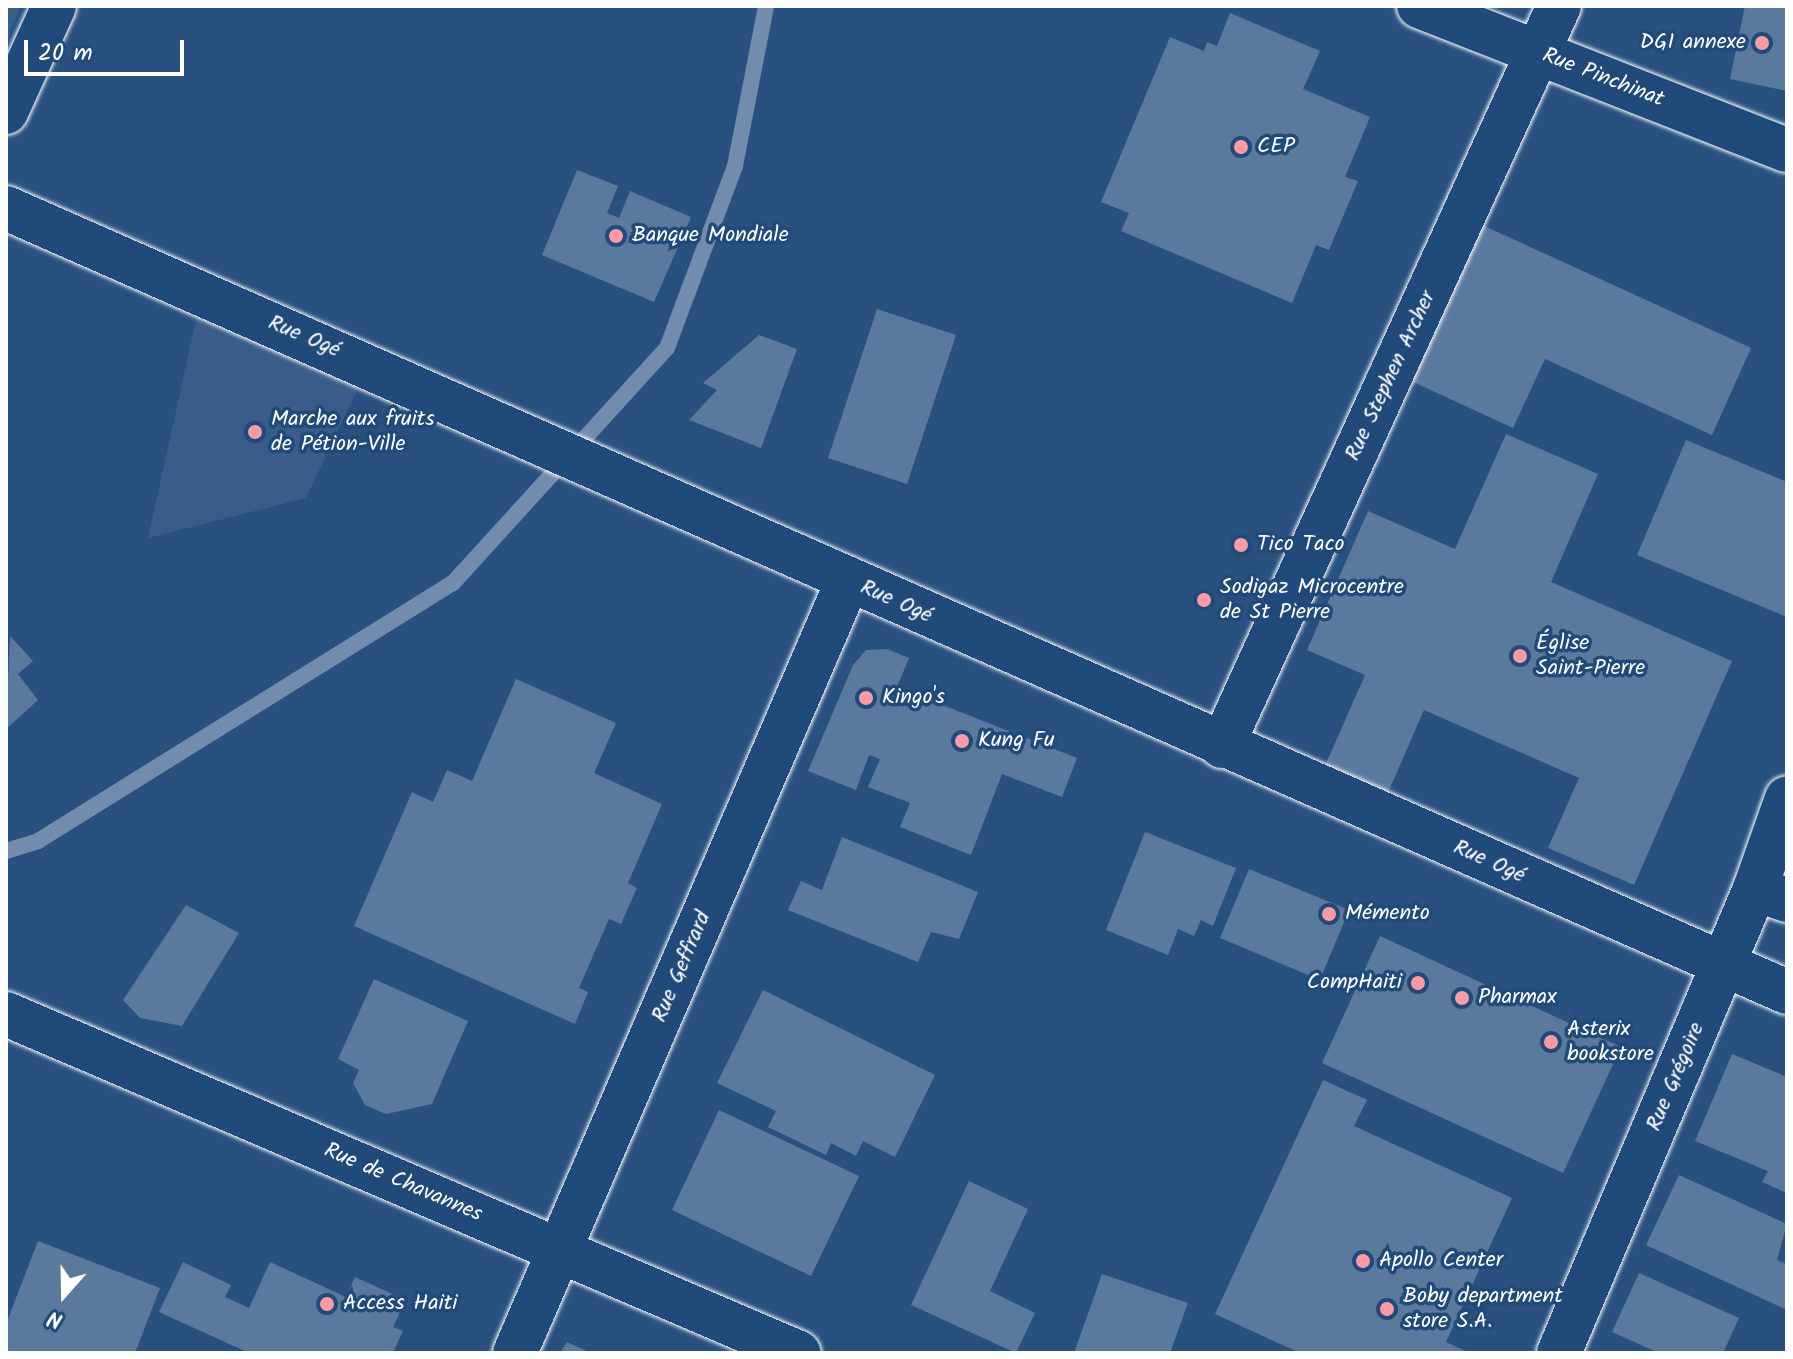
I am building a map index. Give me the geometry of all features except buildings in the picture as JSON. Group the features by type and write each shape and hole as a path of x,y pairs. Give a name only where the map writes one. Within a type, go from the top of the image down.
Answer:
{"street":[{"path":"6,112 54,6"},
{"name":"Rue Pinchinat","path":"1419,6 1787,150"},
{"name":"Rue Stephen Archer","path":"1222,746 1559,6"},
{"name":"Rue Ogé","path":"6,208 647,485 848,580 1787,992"},
{"name":"Rue Geffrard","path":"515,1353 848,580"},
{"name":"Rue Grégoire","path":"1559,1353 1724,965 1771,894 1787,798"},
{"name":"Rue de Chavannes","path":"6,1014 799,1353"}],"shaded area":[{"path":"6,6 21,6 6,42"},
{"name":"Marche aux fruits de Pétion-Ville","path":"202,293 369,365 306,498 148,538"}],"waterway":[{"path":"6,851 38,841 453,583 667,348 735,166 766,6"}],"place":[{"name":"DGI annexe","path":"1762,43"},
{"name":"CEP","path":"1241,147"},
{"name":"Banque Mondiale","path":"616,236"},
{"name":"Marche aux fruits de Pétion-Ville","path":"255,432"},
{"name":"Tico Taco","path":"1241,545"},
{"name":"Sodigaz Microcentre de St Pierre","path":"1204,600"},
{"name":"Église Saint-Pierre","path":"1520,656"},
{"name":"Kingo's","path":"866,698"},
{"name":"Kung Fu","path":"962,741"},
{"name":"Mémento","path":"1329,914"},
{"name":"CompHaiti","path":"1418,983"},
{"name":"Pharmax","path":"1462,998"},
{"name":"Asterix bookstore","path":"1551,1042"},
{"name":"Apollo Center","path":"1363,1261"},
{"name":"Access Haiti","path":"327,1304"},
{"name":"Boby department store S.A.","path":"1387,1309"}]}
